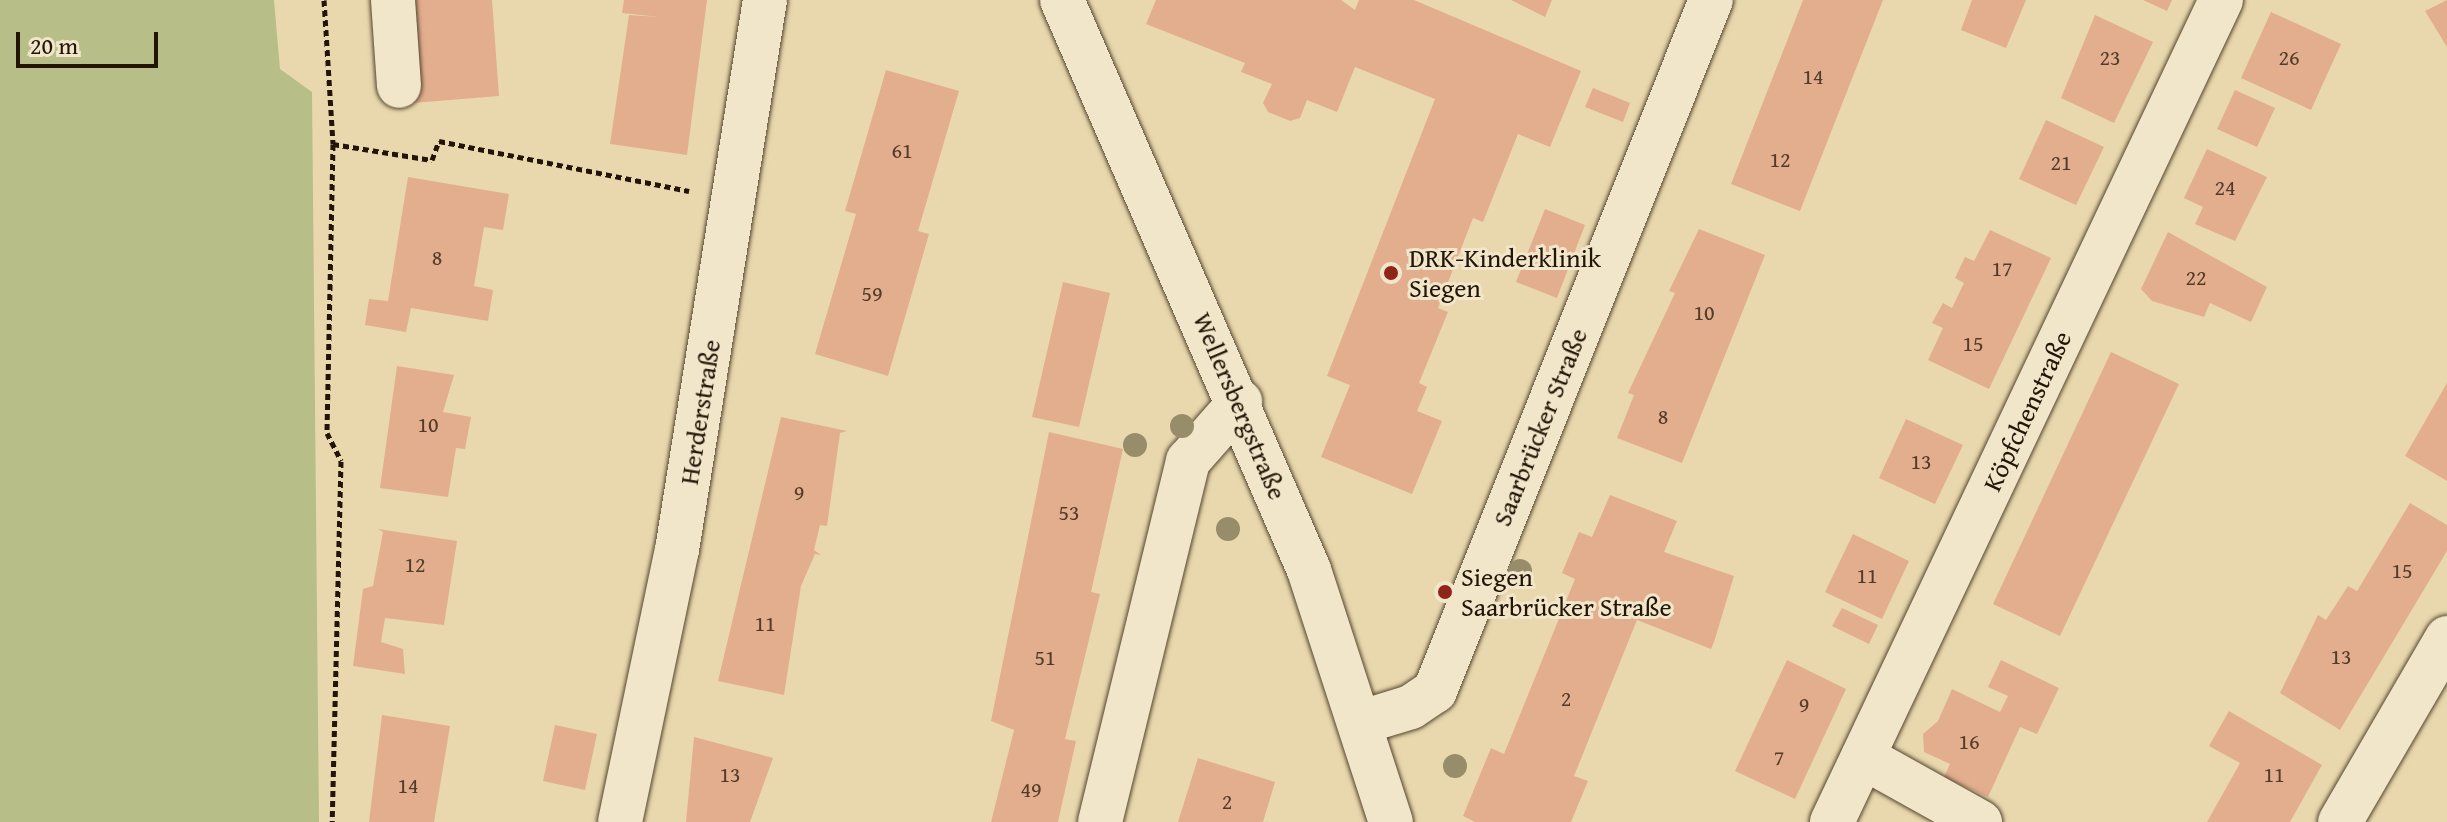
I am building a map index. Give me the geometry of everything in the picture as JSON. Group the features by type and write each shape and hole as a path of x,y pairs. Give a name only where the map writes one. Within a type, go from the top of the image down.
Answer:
{"street":[{"path":"393,0 399,86"},
{"name":"Herderstraße","path":"620,822 677,550 765,0"},
{"name":"Wellersbergstraße","path":"1062,0 1240,402 1362,722 1391,822"},
{"name":"Saarbrücker Straße","path":"1362,722 1411,707 1435,691 1711,0"},
{"name":"Köpfchenstraße","path":"1832,822 2221,0"},
{"path":"1100,822 1188,461 1240,402"},
{"path":"2340,822 2447,638"},
{"path":"1863,757 1980,822"}],"path":[{"path":"324,0 333,144 327,433 341,461 332,822"},
{"path":"333,144 432,160 439,141 734,200"}],"green space":[{"path":"0,0 274,0 280,69 312,92 319,822 0,822"}],"building":[{"path":"406,0 492,0 499,96 413,103"},
{"path":"624,0 707,0 687,155 610,144 629,15 660,17 622,13"},
{"path":"1156,0 1341,0 1355,10 1359,0 1414,0 1581,71 1550,147 1518,134 1483,222 1473,218 1438,308 1448,312 1419,383 1427,387 1417,411 1442,421 1412,494 1321,457 1350,385 1327,376 1435,99 1355,67 1337,112 1307,100 1300,118 1290,121 1268,112 1263,103 1272,84 1241,72 1245,63 1146,24"},
{"path":"1511,0 1552,0 1545,17"},
{"path":"1803,0 1883,0 1800,211 1731,184"},
{"path":"1972,0 2026,0 2006,48 1961,30"},
{"path":"2143,0 2172,0 2167,11"},
{"path":"2447,0 2447,47 2425,11"},
{"path":"2271,12 2341,44 2311,110 2241,78"},
{"path":"2095,15 2153,42 2114,123 2061,98"},
{"path":"886,70 959,91 918,231 929,234 888,376 815,354 856,214 845,211"},
{"path":"1593,88 1630,103 1623,122 1585,107"},
{"path":"2235,90 2275,108 2257,147 2217,129"},
{"path":"2046,120 2104,147 2076,205 2019,179"},
{"path":"2207,149 2267,177 2235,241 2195,224 2203,207 2184,198"},
{"path":"408,177 509,194 503,230 484,227 474,286 493,290 488,321 411,308 406,332 365,325 369,299 388,301"},
{"path":"1545,209 1585,225 1557,298 1516,282"},
{"path":"1699,229 1765,255 1682,463 1617,438 1634,395 1628,393 1675,293 1669,291"},
{"path":"1990,230 2051,258 1989,389 1928,360 1943,328 1932,323 1943,303 1952,308 1964,283 1955,278 1965,257 1974,261"},
{"path":"2168,232 2267,287 2251,322 2210,303 2204,317 2152,301 2141,289"},
{"path":"1063,282 1110,293 1079,427 1032,417"},
{"path":"2111,352 2179,384 2060,636 1993,604"},
{"path":"397,366 454,375 443,412 471,417 465,449 456,448 448,497 380,488"},
{"path":"2447,383 2447,481 2405,456"},
{"path":"781,417 847,431 840,433 827,526 820,525 814,550 821,555 815,554 801,586 784,695 718,681"},
{"path":"1906,419 1963,445 1935,504 1879,478"},
{"path":"1049,432 1123,449 1091,592 1100,594 1065,739 1076,741 1058,822 991,822 1014,730 991,721"},
{"path":"1610,495 1677,521 1664,552 1734,576 1714,642 1711,649 1637,620 1574,776 1588,781 1571,822 1475,822 1463,816 1491,748 1504,754 1575,579 1562,573 1579,532 1592,537"},
{"path":"2410,503 2447,525 2447,551 2340,730 2280,693 2318,615 2326,620 2348,586 2357,591"},
{"path":"378,529 457,541 444,625 385,618 381,642 403,649 405,674 353,666 363,589 373,586 383,532"},
{"path":"1853,534 1909,561 1882,619 1825,592"},
{"path":"1842,608 1878,625 1869,644 1832,626"},
{"path":"1787,660 1846,689 1795,799 1735,771"},
{"path":"2001,660 2059,688 2037,734 2020,727 1988,797 1944,777 1950,764 1924,752 1923,734 1938,721 1952,689 2000,712 2008,696 1988,687"},
{"path":"2229,711 2322,765 2290,822 2207,822 2240,763 2209,746"},
{"path":"382,715 450,726 434,822 369,822"},
{"path":"555,725 597,734 585,790 543,781"},
{"path":"694,737 773,758 750,822 686,822"},
{"path":"1198,758 1275,782 1263,822 1178,822"}],"place":[{"name":"DRK-Kinderklinik Siegen","path":"1391,273"},
{"name":"Siegen Saarbrücker Straße","path":"1445,592"}]}
